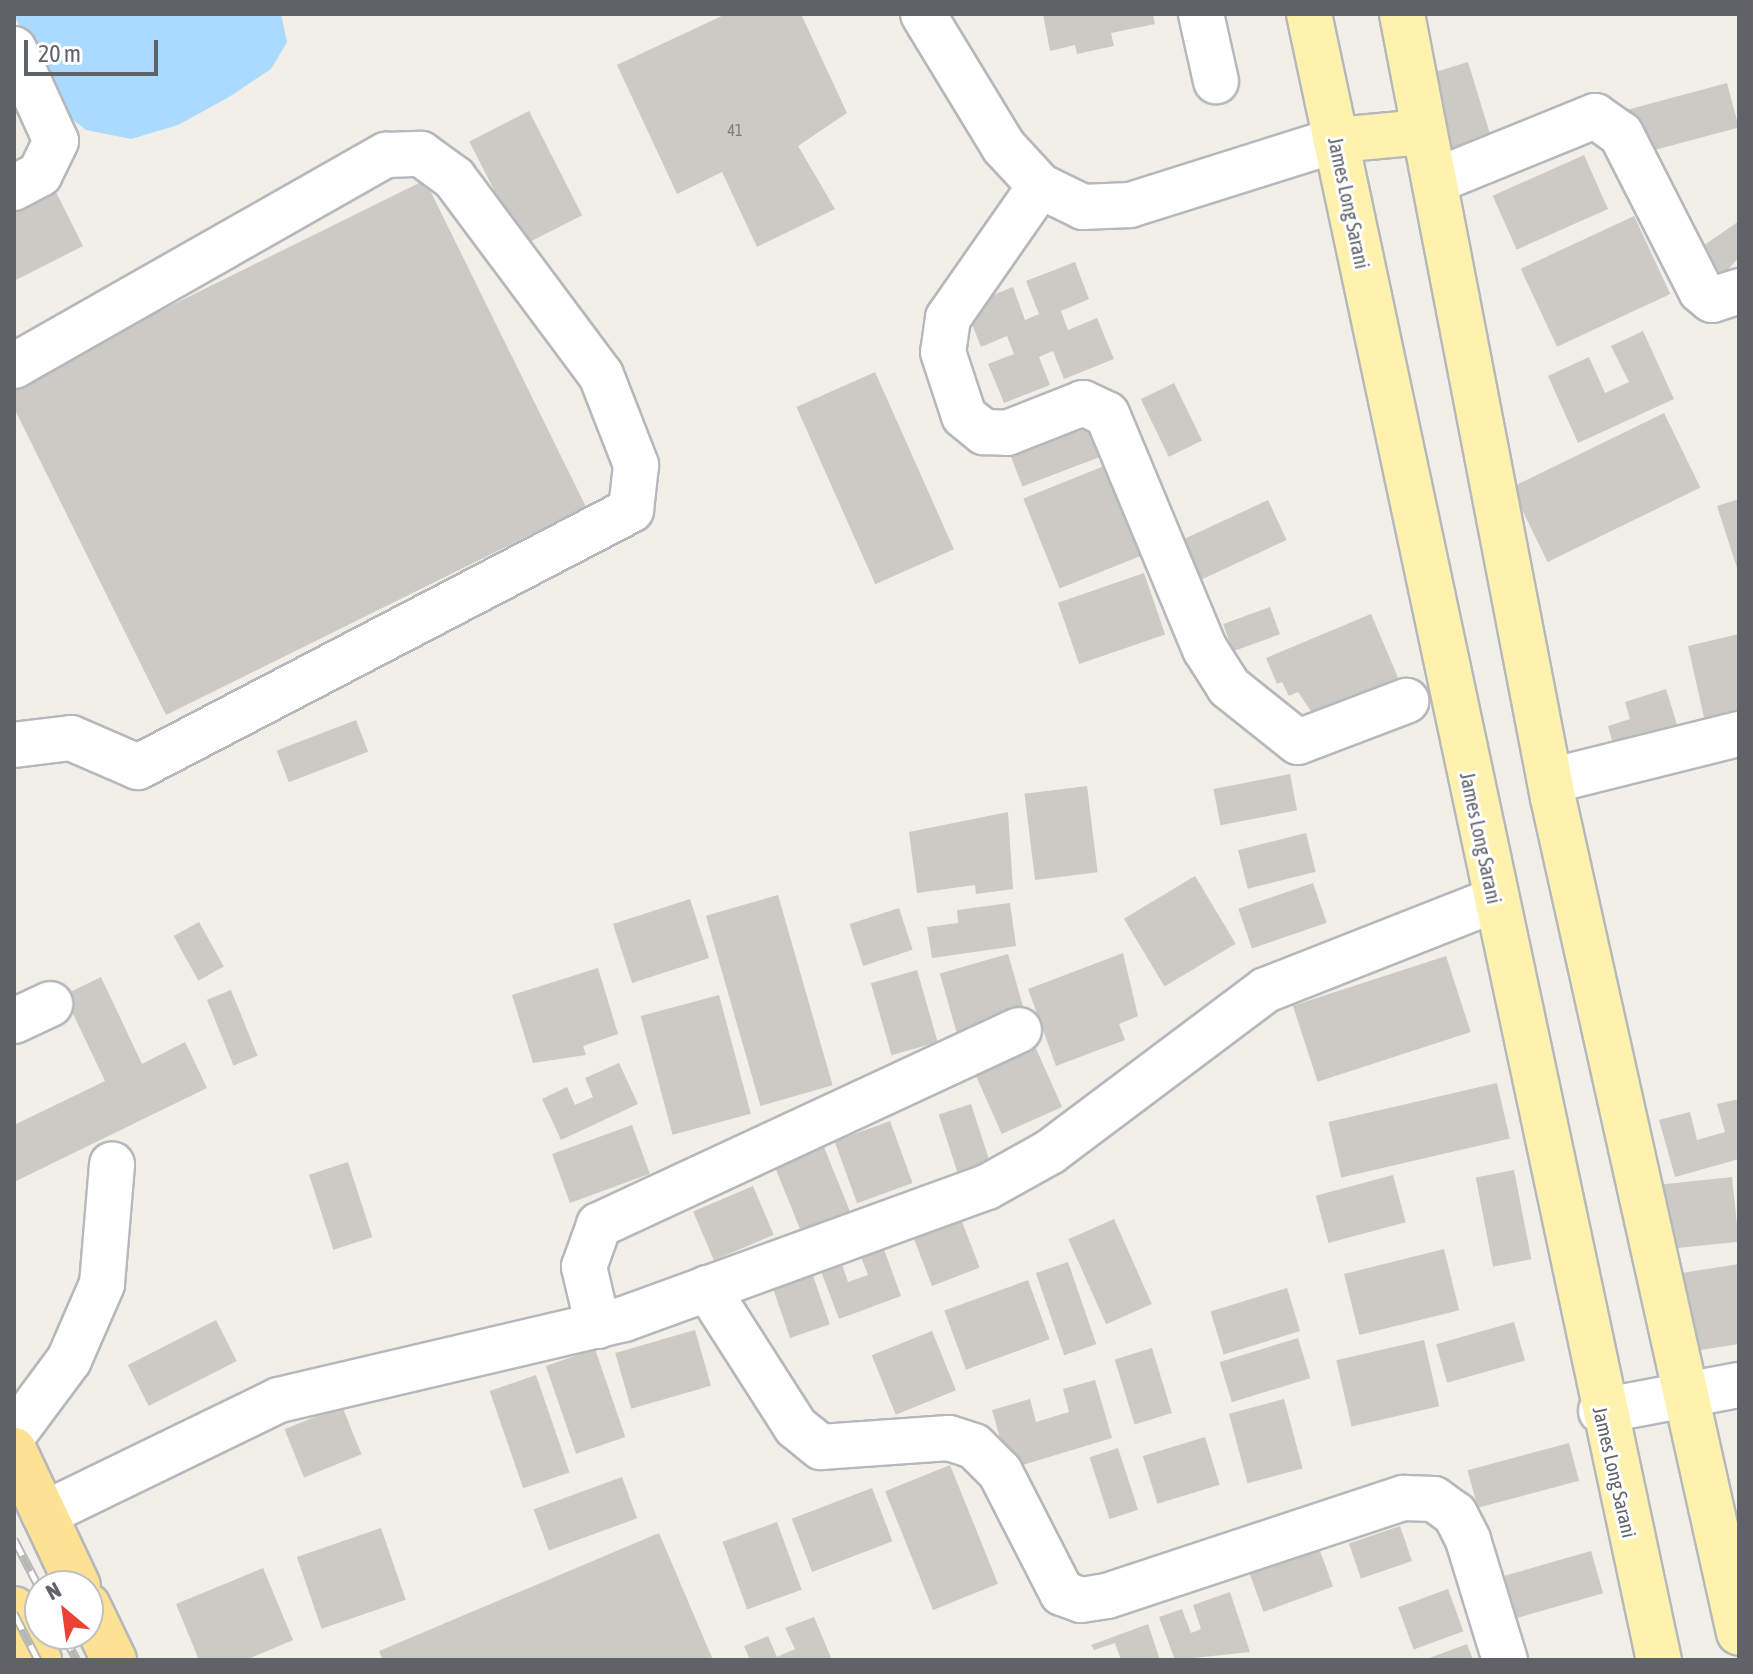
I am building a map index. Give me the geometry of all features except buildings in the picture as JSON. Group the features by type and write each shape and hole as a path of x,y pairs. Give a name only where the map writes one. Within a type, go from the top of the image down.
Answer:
{"highway":[{"path":"14,1450 70,1570"},
{"path":"14,1609 39,1660"},
{"path":"104,1639 114,1660"}],"main road":[{"name":"James Long Sarani","path":"1309,14 1601,1411 1659,1660"},
{"path":"1402,14 1550,781 1690,1394 1739,1633"},
{"path":"1336,140 1424,132"}],"street":[{"path":"923,14 1004,147 1040,186 1083,207 1130,205 1336,140"},
{"path":"1201,14 1216,81"},
{"path":"14,49 56,141 40,174 14,188"},
{"path":"1435,181 1595,116 1621,134 1701,291 1712,300 1739,291"},
{"path":"14,366 386,155 421,154 454,178 601,375 636,465 631,510 138,767 71,738 14,745"},
{"path":"1040,186 948,318 943,352 964,416 984,432 1007,433 1083,403 1107,414 1205,649 1229,687 1298,742 1406,701"},
{"path":"1550,781 1739,734"},
{"path":"44,1514 279,1400 598,1326 987,1187 1050,1152 1266,990 1494,900"},
{"path":"598,1326 584,1267 599,1225 1019,1030"},
{"path":"14,1434 69,1360 102,1284 112,1164"},
{"path":"707,1288 796,1427 821,1447 949,1438 974,1446 1000,1472 1062,1593 1081,1600 1107,1596 1404,1498 1434,1499 1455,1514 1468,1540 1505,1660"},
{"path":"1601,1411 1739,1385"}],"water":[{"path":"14,14 281,14 287,42 271,69 229,97 178,125 131,139 86,130 56,107"}],"railway":[{"path":"14,1539 30,1570"},
{"path":"14,1613 38,1660"},
{"path":"72,1650 77,1660"}]}
